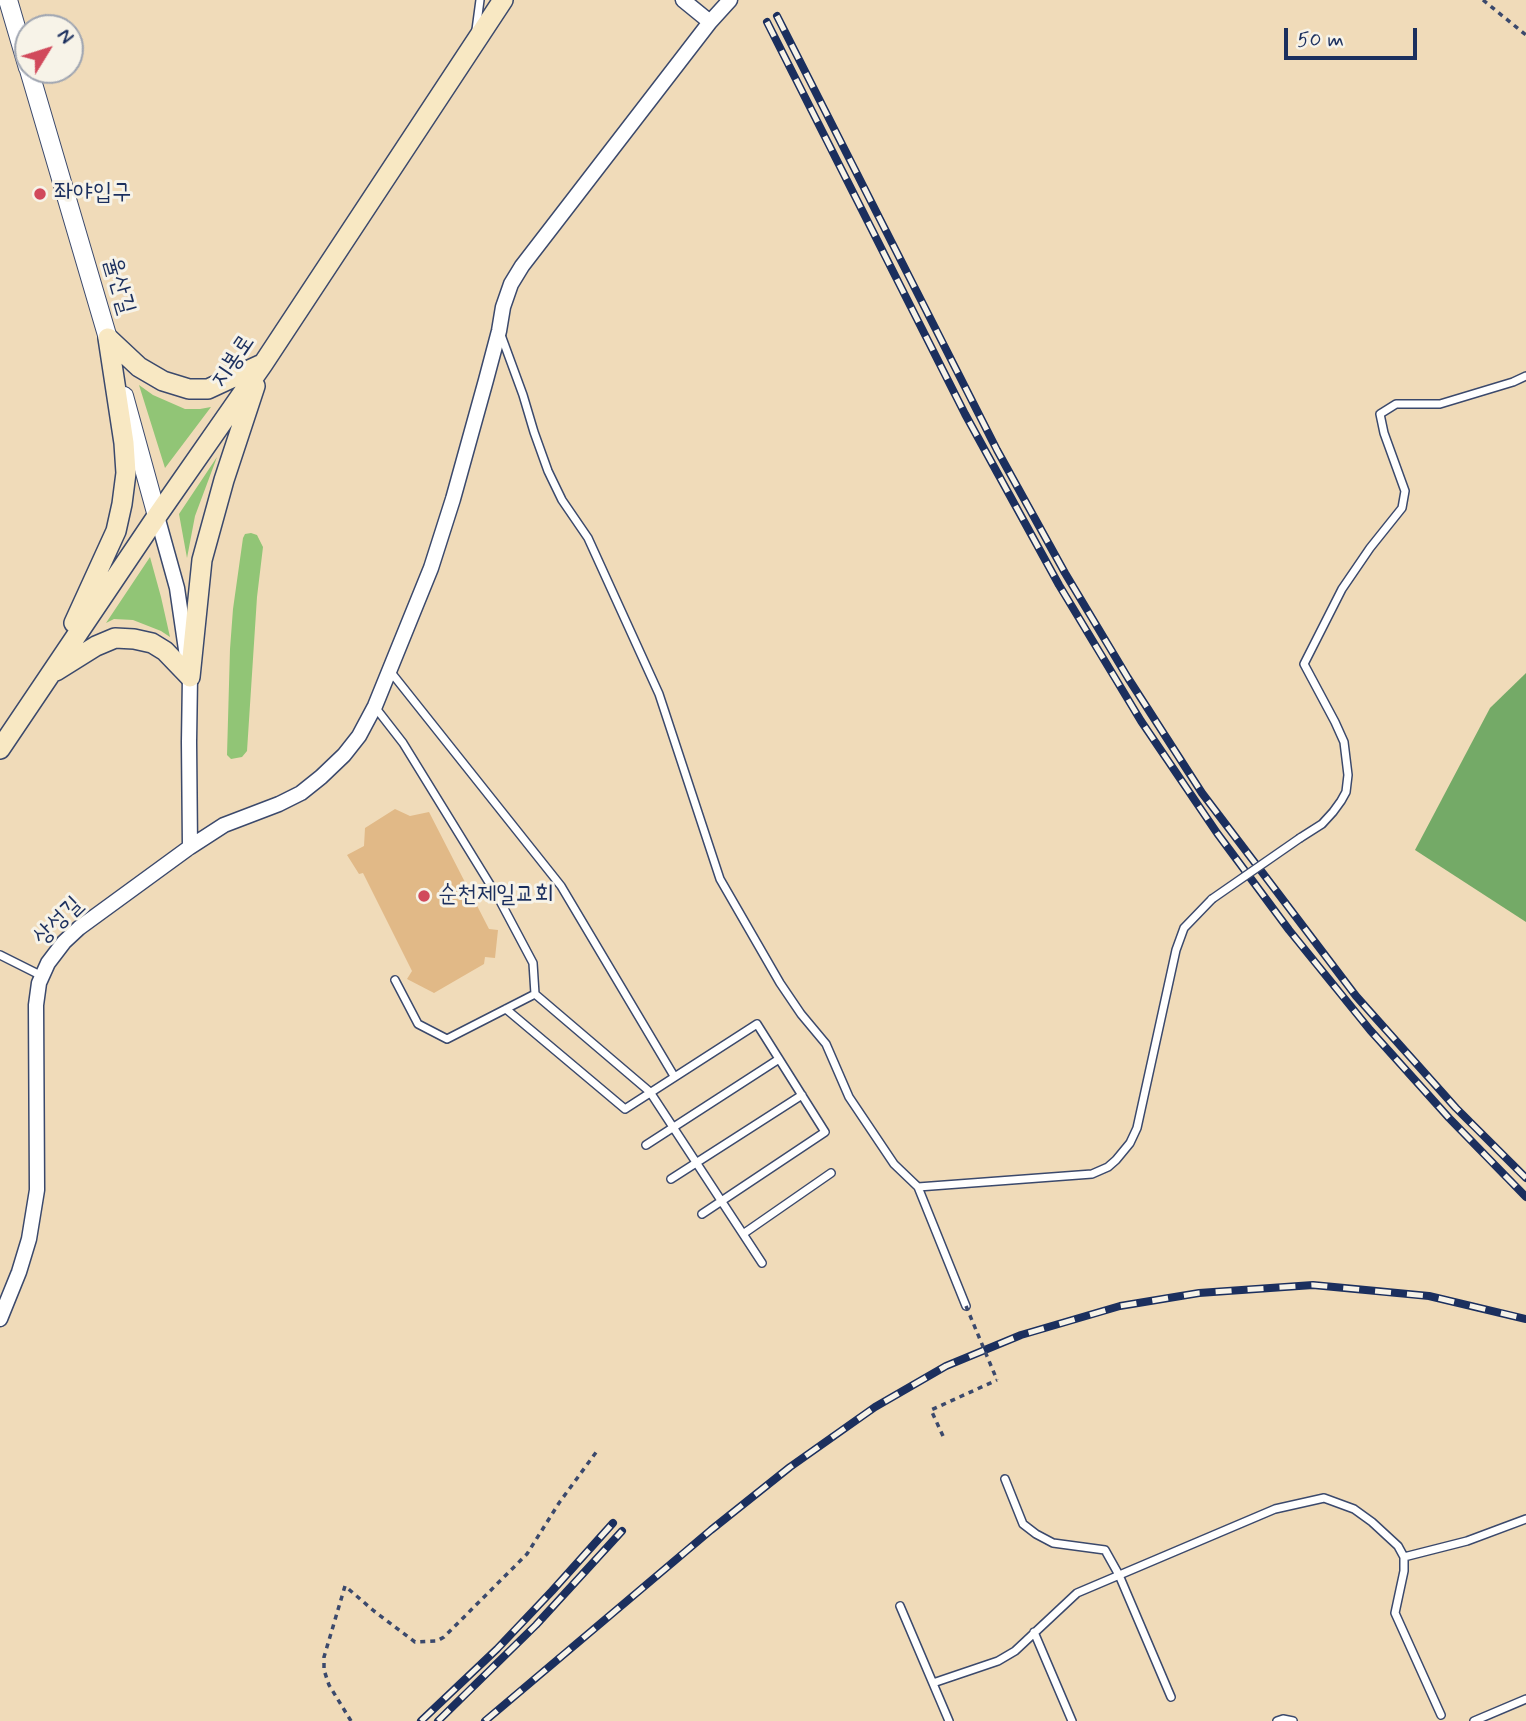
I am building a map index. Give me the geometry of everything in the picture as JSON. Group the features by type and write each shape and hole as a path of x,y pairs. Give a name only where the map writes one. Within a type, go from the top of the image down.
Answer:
{"main road":[{"name":"지봉로","path":"0,749 263,364 503,0"},
{"path":"108,338 139,368 163,381 189,389 208,389 263,364"},
{"path":"50,674 116,531 122,504 126,473 124,443 108,338"},
{"path":"190,677 202,560 224,480 263,364"},
{"path":"50,674 96,646 115,638 152,643 165,651 190,677"}],"street":[{"name":"율산길","path":"8,0 14,21"},
{"path":"683,0 710,22"},
{"name":"상성길","path":"0,1318 29,1239 37,1190 36,1005 39,984 48,963 79,928 190,847 224,825 301,793 321,778 359,736 390,671 435,557 511,284 522,266 710,22 730,0"},
{"name":"율산길","path":"32,84 108,338 157,516"},
{"path":"157,516 177,588 190,677 190,847"}],"lane":[{"path":"474,44 480,0"},
{"path":"499,331 548,471 562,500 588,538 659,694 720,879 780,983 801,1014 827,1044 849,1097 894,1164 918,1187 966,1306"},
{"path":"918,1187 1092,1174 1108,1167 1130,1143 1137,1128 1176,950 1184,928 1212,899 1322,824 1346,792 1348,775 1343,742 1304,664 1342,589 1402,508 1405,491 1380,414 1396,404 1440,404 1526,376"},
{"path":"390,671 561,886 674,1076"},
{"path":"375,706 402,743 499,899 533,963 535,994 650,1092 762,1263"},
{"path":"0,955 42,976"},
{"path":"395,980 418,1024 447,1039 535,994"},
{"path":"506,1009 625,1109 757,1024 825,1132 702,1214"},
{"path":"646,1145 779,1059"},
{"path":"671,1179 802,1095"},
{"path":"743,1234 831,1172"},
{"path":"1005,1479 1023,1524 1036,1534 1053,1543 1105,1550 1119,1575 1171,1698"},
{"path":"933,1684 998,1661 1015,1651 1077,1593 1275,1509 1324,1498 1363,1515 1398,1546 1404,1557 1404,1571 1395,1613 1441,1715"},
{"path":"1404,1557 1467,1541 1526,1519"},
{"path":"900,1606 949,1721"},
{"path":"1034,1633 1072,1721"},
{"path":"1474,1721 1526,1699"},
{"path":"1277,1721 1283,1718 1293,1721"}],"path":[{"path":"1483,0 1526,35"},
{"path":"943,1436 931,1410 998,1380 966,1306"},
{"path":"351,1721 329,1685 324,1670 324,1657 345,1586 415,1642 437,1641 527,1554 559,1503 597,1451"}],"green space":[{"path":"139,385 153,395 185,409 211,407 165,468"},
{"path":"217,457 195,516 187,558 179,514"},
{"path":"245,534 257,535 263,547 247,751 242,757 231,759 227,755 233,609 243,538"},
{"path":"150,557 170,637 133,620 114,619 106,623"},
{"path":"1526,673 1526,922 1415,850 1490,708"}],"building":[{"name":"순천제일교회","path":"395,809 410,816 429,812 489,929 498,930 495,958 485,957 484,964 434,993 407,979 412,971 363,873 359,874 347,855 364,846 365,828"}],"railway":[{"path":"777,16 997,450 1065,573 1202,793 1356,996 1456,1108 1526,1178"},
{"path":"767,22 965,414 1059,585 1141,721 1217,833 1289,930 1370,1030 1449,1118 1526,1197"},
{"path":"485,1721 711,1530 790,1467 875,1407 946,1366 1021,1335 1120,1306 1199,1293 1313,1285 1429,1296 1526,1319"},
{"path":"421,1721 497,1649 613,1523"},
{"path":"438,1721 536,1625 622,1531"}],"place":[{"name":"좌야입구","path":"40,194"},
{"name":"순천제일교회","path":"424,896"}]}
